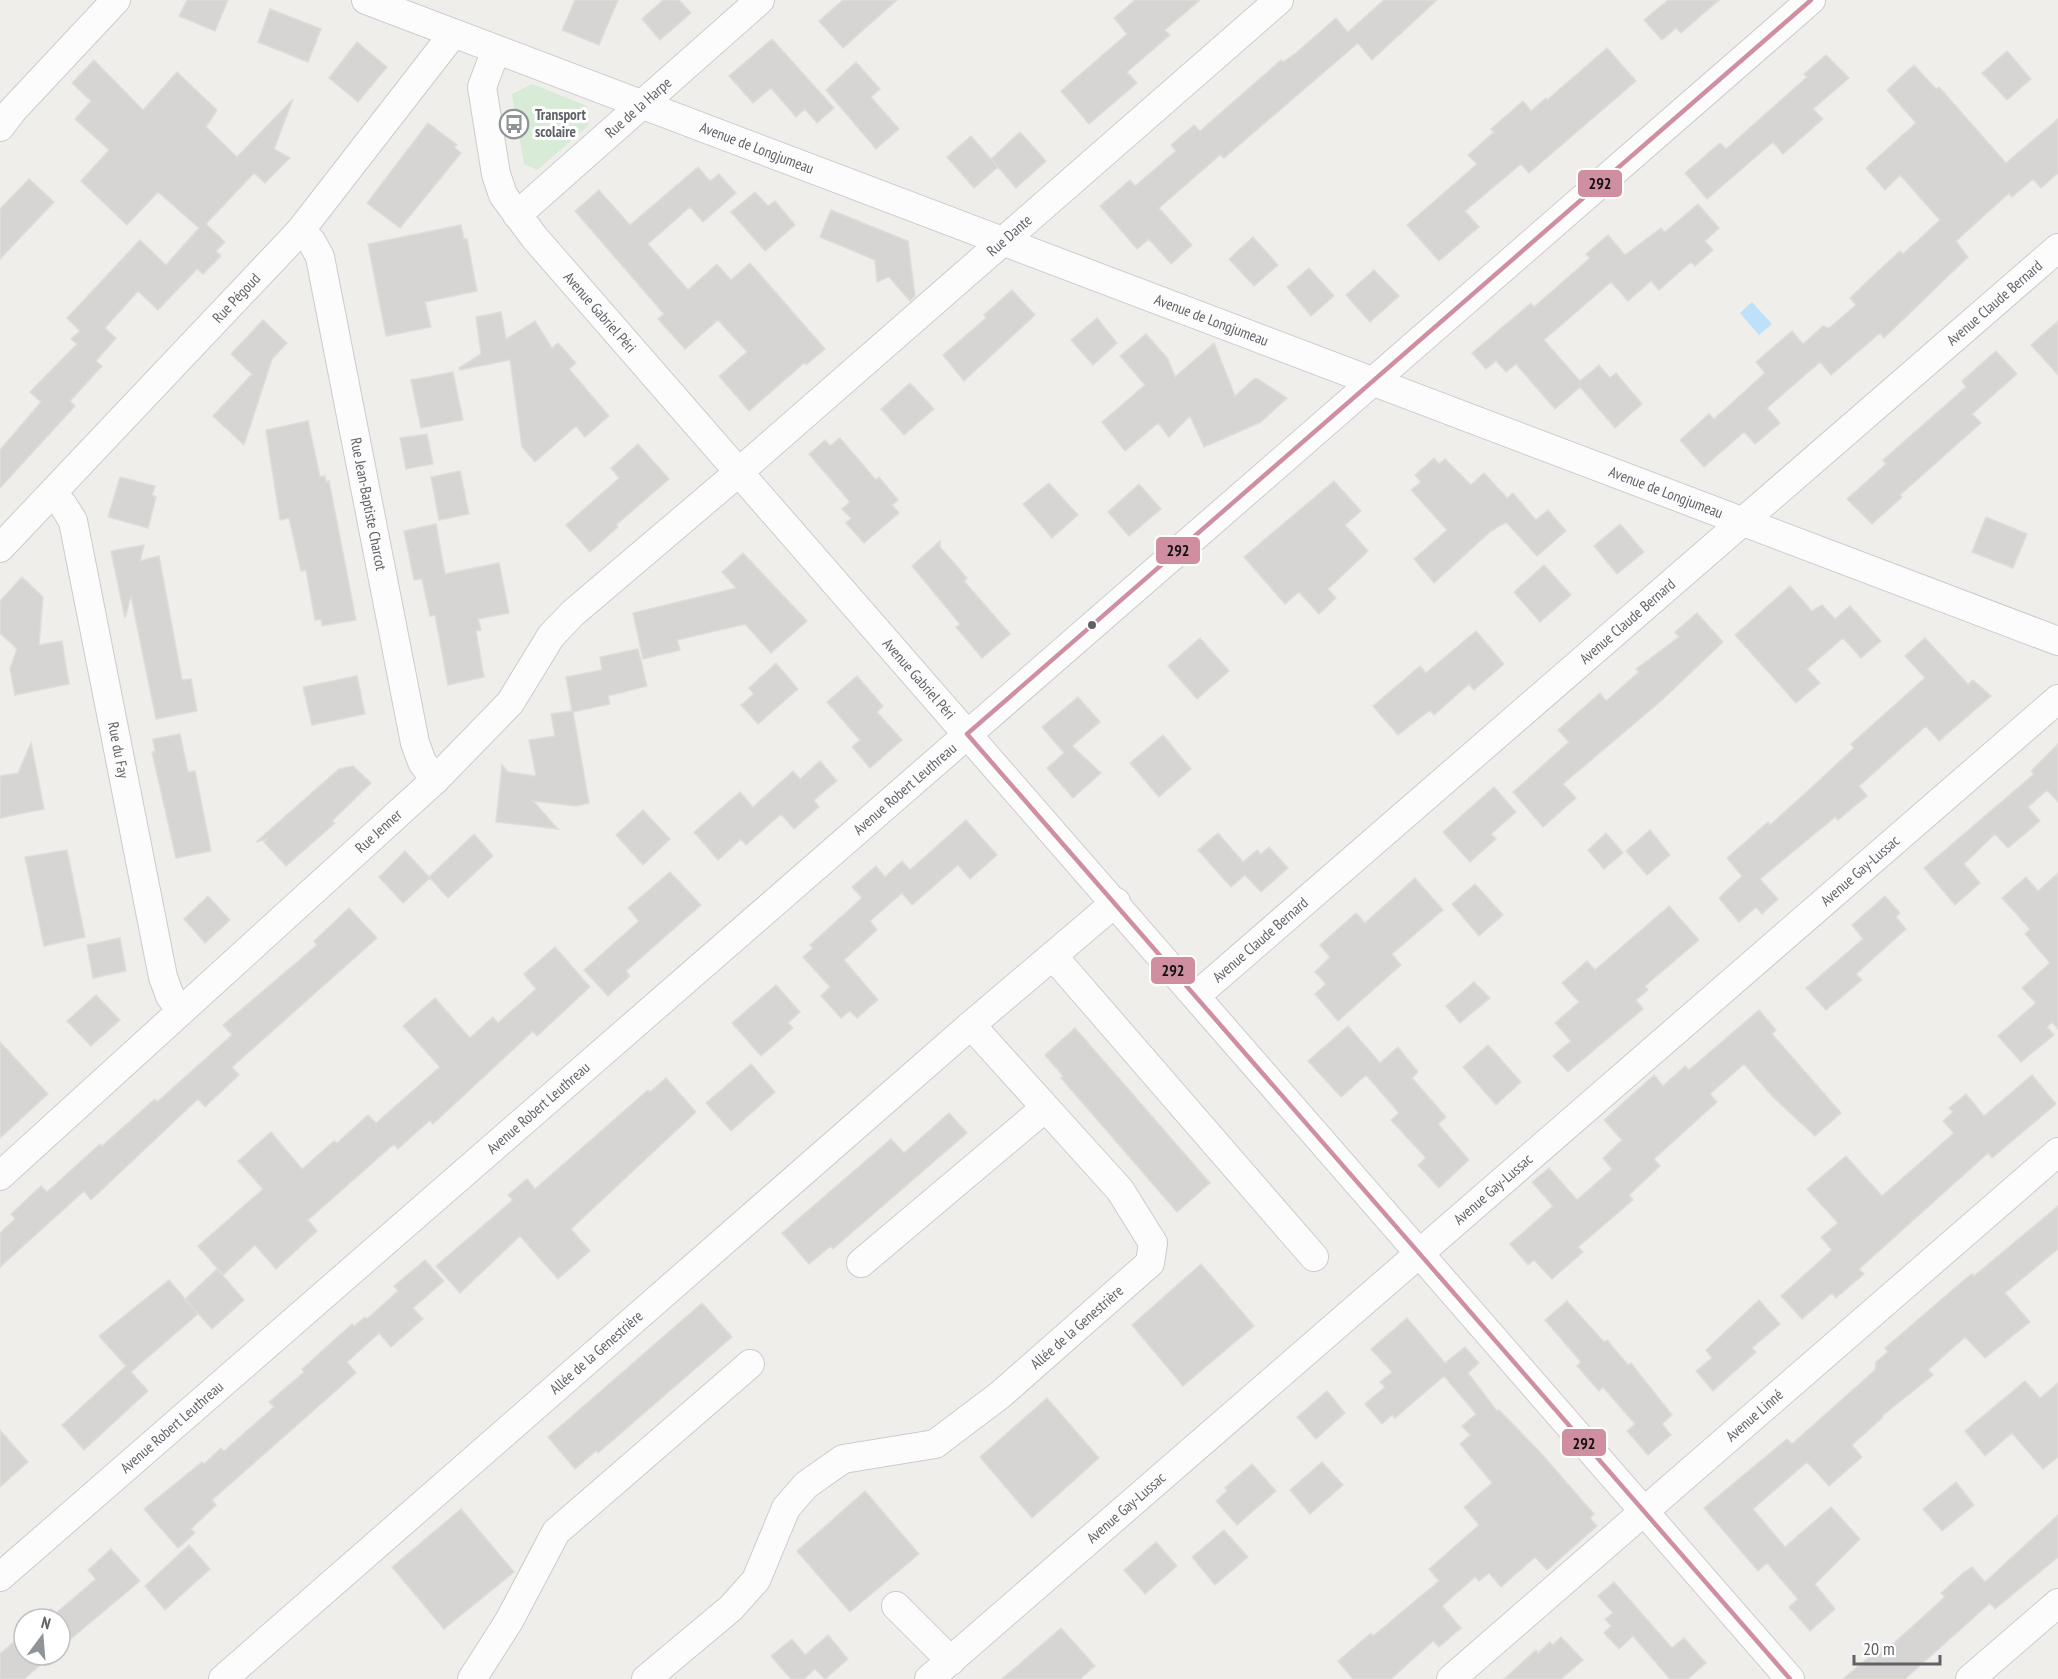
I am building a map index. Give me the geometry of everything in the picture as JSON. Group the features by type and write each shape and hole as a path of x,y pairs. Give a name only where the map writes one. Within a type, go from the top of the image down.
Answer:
{"street":[{"path":"0,128 12,111 116,0"},
{"name":"Avenue de Longjumeau","path":"366,0 1004,240 1372,382 1744,520 2058,641"},
{"name":"Rue de la Harpe","path":"517,215 760,0"},
{"name":"Rue Dante","path":"739,472 1279,0"},
{"name":"Avenue Robert Leuthreau","path":"0,1577 1811,0"},
{"name":"Rue Pégoud","path":"0,548 300,231 453,34"},
{"name":"Avenue Gabriel Péri","path":"496,50 482,87 496,174 503,195 517,215 1790,1679"},
{"name":"Rue Jean-Baptiste Charcot","path":"300,231 312,242 320,257 415,743 422,762 435,780"},
{"name":"Avenue Claude Bernard","path":"1197,995 2058,248"},
{"name":"Rue Jenner","path":"0,1176 435,780 510,703 551,636 573,612 739,472"},
{"name":"Rue du Fay","path":"52,494 63,505 72,521 163,977 170,996 181,1011"},
{"name":"Avenue Gay-Lussac","path":"929,1679 2058,699"},
{"name":"Allée de la Genestrière","path":"223,1679 971,1025 1116,902"},
{"path":"1053,956 1314,1257"},
{"name":"Allée de la Genestrière","path":"646,1679 731,1608 756,1580 786,1508 806,1485 843,1460 935,1444 1000,1395 1150,1263 1153,1243 1120,1190 971,1025"},
{"path":"861,1263 1045,1108"},
{"name":"Avenue Linné","path":"1451,1679 2058,1152"},
{"path":"472,1679 508,1621 556,1532 750,1364"},
{"path":"1970,1679 2058,1603"},
{"path":"896,1606 951,1660"}],"green space":[{"path":"532,84 587,106 590,116 588,126 537,170 524,164 512,94"}],"water":[{"path":"1752,302 1772,324 1759,335 1740,313"}],"building":[{"path":"187,0 228,0 215,31 179,16"},
{"path":"575,0 618,0 599,45 562,30"},
{"path":"663,0 679,0 691,13 660,40 642,19"},
{"path":"843,0 897,0 843,48 819,21"},
{"path":"1135,0 1200,0 1165,30 1170,35 1127,72 1137,83 1089,124 1061,91 1127,34 1114,18"},
{"path":"1384,0 1437,0 1372,60 1358,43 1224,158 1220,155 1159,208 1192,245 1171,264 1149,239 1137,249 1100,206 1130,180 1135,186 1176,151 1171,145 1194,125 1200,131 1281,60 1283,62 1296,53 1336,18 1348,32"},
{"path":"1668,0 1719,0 1681,33 1676,28 1662,40 1644,20"},
{"path":"270,9 321,29 308,62 258,42"},
{"path":"772,39 834,108 817,123 805,109 796,117 771,88 753,103 729,76"},
{"path":"357,42 387,67 358,102 329,78"},
{"path":"1607,48 1636,81 1529,173 1521,164 1465,211 1479,227 1439,261 1407,225 1477,164 1468,155 1494,132 1491,129 1523,101 1531,111 1546,98 1547,100"},
{"path":"2007,51 2031,79 2007,100 1982,73"},
{"path":"1826,55 1849,78 1813,109 1823,119 1783,154 1773,142 1707,199 1685,173 1720,143 1726,149 1807,77 1804,74"},
{"path":"94,60 143,110 177,72 217,110 206,127 237,157 293,99 274,149 290,158 265,183 254,173 206,224 225,242 216,251 221,256 203,274 197,269 158,310 138,291 105,328 116,338 96,361 102,366 70,401 75,406 0,488 0,450 41,402 30,392 77,344 71,339 80,331 67,318 140,240 166,265 199,228 158,192 127,225 81,181 109,150 75,119 91,101 72,83"},
{"path":"856,62 880,89 871,97 899,129 876,149 826,90"},
{"path":"1914,65 1936,89 1939,87 2006,163 2058,119 2058,173 2041,188 2033,179 2012,197 2009,193 1956,241 1968,257 1884,338 1880,333 1831,375 1820,362 1767,408 1780,423 1755,444 1744,432 1704,467 1680,440 1709,414 1714,419 1765,373 1756,362 1792,331 1803,344 1823,326 1829,328 1856,305 1850,298 1900,251 1903,254 1940,220 1900,175 1885,190 1866,168 1916,123 1887,90"},
{"path":"428,123 457,145 454,147 461,153 400,228 367,203"},
{"path":"1020,132 1046,161 1016,188 991,159"},
{"path":"971,136 998,167 974,188 947,157"},
{"path":"698,167 710,181 719,174 736,193 703,222 690,207 648,244 688,290 717,264 731,280 750,263 825,349 806,365 804,363 749,411 719,376 747,352 718,320 685,349 658,319 664,314 575,211 599,190 630,225"},
{"path":"29,179 54,202 0,259 0,209"},
{"path":"755,192 768,206 775,201 795,225 765,251 731,212"},
{"path":"1698,204 1719,228 1705,241 1713,250 1695,266 1691,262 1659,290 1651,281 1628,301 1611,282 1544,340 1580,381 1599,365 1610,378 1616,373 1642,404 1615,428 1580,387 1555,409 1516,364 1506,372 1496,361 1486,369 1472,353 1531,303 1534,307 1590,258 1586,254 1608,235 1625,255 1661,228 1665,232"},
{"path":"831,210 908,241 915,296 910,301 889,277 877,282 875,260 820,237"},
{"path":"461,225 464,239 467,239 477,291 425,302 431,327 386,336 368,244"},
{"path":"1253,237 1278,265 1254,286 1229,259"},
{"path":"1309,268 1334,296 1311,316 1287,287"},
{"path":"1374,270 1399,296 1370,322 1346,295"},
{"path":"1012,290 1035,315 964,381 943,355 986,318 984,315"},
{"path":"501,312 506,339 535,321 552,348 558,343 576,363 569,369 609,416 585,437 576,426 535,462 522,447 510,360 460,370 459,368 481,354 476,317"},
{"path":"1097,318 1117,343 1093,365 1071,340"},
{"path":"263,320 287,343 272,359 244,445 213,416 252,374 231,354"},
{"path":"2058,321 2058,375 2031,345"},
{"path":"1146,334 1168,359 1175,377 1214,343 1235,396 1254,379 1258,379 1287,398 1261,422 1204,447 1190,416 1169,437 1158,423 1125,451 1102,422 1145,385 1120,356"},
{"path":"1996,351 2017,374 1972,414 1981,423 1900,495 1902,497 1872,524 1847,499 1886,464 1883,460 1966,387 1962,381"},
{"path":"453,372 463,420 421,428 411,380"},
{"path":"910,383 934,409 904,435 881,409"},
{"path":"308,421 320,477 325,476 326,482 329,481 356,620 322,626 321,619 315,620 306,570 301,571 289,518 280,520 266,430"},
{"path":"427,434 433,464 406,469 400,438"},
{"path":"840,438 876,480 879,477 898,500 892,505 899,513 864,543 846,523 851,518 842,509 850,502 809,454 825,440 830,446"},
{"path":"638,444 669,479 616,525 618,527 590,552 566,525 619,478 611,468"},
{"path":"1434,458 1439,464 1445,459 1471,485 1484,473 1507,498 1513,493 1536,520 1548,510 1566,531 1537,556 1506,522 1491,531 1434,583 1414,559 1447,530 1411,490 1421,482 1415,475"},
{"path":"460,471 469,514 439,520 431,477"},
{"path":"120,477 155,486 152,495 156,497 148,528 108,517"},
{"path":"1334,481 1361,511 1345,525 1368,551 1328,589 1336,598 1319,614 1299,592 1285,604 1244,557"},
{"path":"1049,483 1078,515 1052,538 1023,504"},
{"path":"1139,484 1161,509 1129,536 1108,512"},
{"path":"1986,517 2027,534 2013,568 1972,552"},
{"path":"436,524 445,574 499,563 509,613 478,619 481,630 476,631 484,677 448,685 435,615 430,616 422,579 414,580 404,531"},
{"path":"1620,524 1644,552 1617,574 1594,546"},
{"path":"940,541 940,547 967,578 964,581 1010,634 982,658 956,627 960,624 912,566"},
{"path":"144,545 140,561 159,556 182,680 191,679 197,711 156,719 131,596 125,618 111,551"},
{"path":"743,553 807,621 771,653 745,624 677,640 680,650 643,659 633,613 736,588 722,572"},
{"path":"1544,565 1571,595 1540,622 1514,592"},
{"path":"22,577 43,597 39,645 62,641 69,684 15,695 10,669 17,649 0,633 0,601"},
{"path":"1790,586 1812,611 1822,605 1835,619 1850,606 1881,641 1861,658 1843,638 1807,669 1820,683 1796,703 1735,635"},
{"path":"1697,613 1723,642 1662,700 1563,784 1576,798 1543,827 1513,792 1569,742 1558,730 1600,693 1606,701 1639,672 1636,669 1679,637 1675,632"},
{"path":"1476,631 1504,664 1474,690 1469,684 1434,715 1430,710 1398,735 1373,706 1420,666 1426,673"},
{"path":"1200,638 1229,671 1197,699 1168,666"},
{"path":"1925,638 1968,684 1973,680 1991,696 1939,741 1926,726 1859,786 1867,796 1838,820 1835,817 1760,879 1778,899 1762,914 1756,907 1739,922 1719,898 1742,876 1727,858 1768,822 1770,825 1810,789 1854,748 1851,744 1925,678 1905,656"},
{"path":"638,649 647,686 608,696 610,704 573,712 589,803 576,806 533,801 558,829 496,822 502,765 508,772 536,776 529,740 555,736 551,714 572,711 566,677 602,670 600,657"},
{"path":"776,663 798,689 758,724 741,705 754,694 749,688"},
{"path":"357,676 365,714 312,725 303,687"},
{"path":"857,676 883,706 877,712 902,740 870,768 852,747 860,740 827,702"},
{"path":"1078,697 1100,722 1072,746 1101,773 1073,798 1047,768 1064,753 1042,727"},
{"path":"180,734 188,772 195,771 211,851 176,858 152,752 155,752 153,739"},
{"path":"1163,735 1191,769 1159,797 1130,763"},
{"path":"31,743 44,809 0,818 0,776 18,773"},
{"path":"2058,744 2058,802 2047,790 2028,807 2040,821 2008,848 1995,834 1964,864 1980,883 1955,905 1924,868 2034,774 2031,771"},
{"path":"820,761 837,781 814,800 819,807 794,829 781,814 746,845 741,839 718,860 694,832 740,792 753,807 793,771 800,779"},
{"path":"353,766 371,783 332,821 335,823 286,866 264,842 267,839 256,842 339,769"},
{"path":"1494,787 1516,812 1491,834 1496,839 1470,862 1443,832"},
{"path":"643,810 670,839 643,865 616,835"},
{"path":"966,820 997,855 970,879 958,865 912,905 902,893 870,921 877,930 844,960 878,1000 857,1018 850,1011 841,1018 821,996 830,987 803,957 813,948 810,945 862,898 852,887 876,866 885,877 902,861 910,870"},
{"path":"1650,830 1670,855 1647,875 1626,851"},
{"path":"1218,833 1243,862 1257,850 1261,854 1269,847 1288,868 1261,892 1245,875 1231,887 1198,850"},
{"path":"1606,833 1623,853 1604,869 1588,850"},
{"path":"474,834 493,856 448,898 429,877"},
{"path":"67,850 85,937 44,946 25,857"},
{"path":"405,851 430,878 403,903 379,877"},
{"path":"670,872 701,905 626,971 630,976 608,996 584,970 639,921 628,908"},
{"path":"2058,873 2058,1029 2052,1022 2047,1027 2054,1035 2021,1062 1998,1036 2036,1003 2022,988 2050,963 2025,934 2030,929 2002,898 2026,877 2038,891"},
{"path":"1415,878 1443,910 1392,954 1401,965 1338,1021 1315,994 1326,984 1315,972 1330,957 1320,945 1356,913 1365,923"},
{"path":"1475,884 1503,915 1479,936 1452,904"},
{"path":"208,896 230,920 205,943 184,919"},
{"path":"1885,896 1900,913 1896,917 1906,929 1856,974 1862,980 1826,1010 1806,988 1863,939 1852,925"},
{"path":"1669,906 1699,940 1645,986 1648,990 1636,1000 1643,1009 1568,1072 1553,1056 1571,1041 1555,1023 1579,1002 1562,983 1587,961 1595,970"},
{"path":"349,908 377,938 232,1067 239,1075 205,1107 198,1099 91,1200 84,1191 0,1267 0,1233 15,1219 11,1214 41,1186 47,1192 155,1099 157,1102 232,1035 223,1025 317,945 314,941"},
{"path":"120,938 126,971 93,978 87,945"},
{"path":"555,947 590,987 537,1036 533,1031 433,1124 430,1120 398,1149 394,1144 308,1220 317,1231 276,1269 255,1245 223,1275 198,1246 263,1189 238,1161 271,1132 302,1169 334,1141 337,1143 368,1115 376,1123 440,1067 403,1026 435,998 470,1038 493,1017 498,1023 536,989 524,974"},
{"path":"1474,982 1490,998 1460,1023 1446,1006"},
{"path":"776,985 800,1012 788,1023 793,1028 761,1056 732,1023"},
{"path":"96,995 120,1020 91,1046 67,1021"},
{"path":"1759,1010 1776,1030 1772,1034 1841,1113 1815,1136 1773,1097 1744,1064 1710,1094 1717,1102 1654,1159 1660,1166 1629,1195 1633,1200 1578,1247 1583,1252 1552,1279 1534,1260 1528,1265 1510,1244 1553,1206 1532,1182 1549,1168 1577,1200 1612,1169 1603,1158 1622,1140 1604,1120 1654,1075 1663,1086 1685,1066 1689,1070"},
{"path":"1348,1026 1380,1063 1398,1047 1418,1072 1412,1078 1446,1117 1438,1124 1469,1160 1439,1188 1418,1165 1426,1158 1391,1120 1399,1113 1366,1075 1341,1097 1308,1061"},
{"path":"1075,1028 1210,1183 1177,1212 1061,1078 1063,1076 1045,1055"},
{"path":"0,1042 48,1094 0,1138"},
{"path":"1488,1045 1521,1082 1496,1105 1463,1067"},
{"path":"751,1064 775,1092 731,1131 706,1103"},
{"path":"2032,1075 2056,1104 1992,1158 1988,1153 1859,1269 1864,1274 1836,1298 1832,1293 1802,1319 1781,1296 1832,1250 1821,1237 1838,1223 1807,1189 1846,1156 1882,1196 1954,1133 1943,1121 1953,1112 1949,1108 1966,1094 1984,1116"},
{"path":"666,1078 696,1112 571,1229 590,1251 558,1279 520,1236 460,1293 436,1266 513,1200 508,1195 527,1179 535,1189 648,1090 650,1092"},
{"path":"949,1113 967,1133 833,1249 831,1246 809,1264 782,1233 891,1139 904,1153"},
{"path":"2058,1206 2058,1249 2005,1293 2030,1322 1985,1358 1965,1337 1928,1370 1933,1375 1882,1416 1852,1445 1862,1457 1829,1486 1807,1462 1753,1509 1785,1547 1831,1507 1860,1539 1815,1584 1835,1609 1810,1631 1789,1607 1798,1599 1767,1563 1758,1571 1704,1508 1787,1439 1792,1444 1875,1370 1876,1362 1888,1352 1885,1348 1964,1280 1972,1274 1974,1276"},
{"path":"425,1260 444,1281 413,1308 423,1319 391,1347 379,1333 347,1362 356,1373 212,1500 216,1505 191,1529 195,1533 178,1548 144,1509 202,1462 204,1464 221,1448 224,1451 274,1407 269,1402 304,1372 302,1369 352,1324 354,1326 365,1317 367,1319 398,1291 394,1286"},
{"path":"1201,1264 1254,1326 1183,1386 1132,1325"},
{"path":"217,1269 244,1300 212,1329 185,1299"},
{"path":"169,1280 198,1314 131,1372 148,1391 84,1450 62,1425 126,1366 99,1336"},
{"path":"1759,1300 1780,1324 1752,1348 1756,1352 1713,1391 1696,1371 1712,1358 1706,1350"},
{"path":"1567,1301 1604,1342 1607,1340 1628,1365 1631,1363 1672,1415 1662,1424 1671,1435 1648,1455 1627,1431 1635,1424 1603,1387 1599,1391 1577,1366 1581,1362 1545,1320"},
{"path":"702,1303 732,1337 598,1453 596,1451 575,1469 548,1437"},
{"path":"1407,1318 1445,1363 1465,1347 1479,1363 1468,1373 1497,1411 1499,1410 1539,1451 1594,1514 1590,1518 1597,1526 1547,1570 1535,1557 1501,1587 1489,1573 1479,1581 1475,1577 1442,1606 1461,1628 1439,1647 1433,1641 1391,1679 1353,1679 1338,1661 1371,1633 1373,1636 1439,1581 1429,1569 1479,1525 1464,1507 1492,1483 1460,1444 1470,1435 1462,1426 1476,1414 1444,1376 1395,1418 1392,1415 1382,1424 1365,1404 1385,1387 1380,1382 1392,1372 1371,1349"},
{"path":"2025,1381 2040,1398 2058,1383 2058,1457 2043,1469 2012,1433 1985,1456 1965,1431"},
{"path":"1327,1391 1345,1413 1316,1439 1297,1417"},
{"path":"1047,1398 1099,1458 1032,1518 980,1457"},
{"path":"0,1430 28,1462 0,1487"},
{"path":"1322,1462 1343,1485 1310,1514 1290,1490"},
{"path":"1252,1464 1276,1491 1237,1525 1216,1501 1227,1491 1225,1488"},
{"path":"1956,1482 1974,1505 1942,1531 1923,1509"},
{"path":"865,1491 919,1554 850,1612 797,1551"},
{"path":"461,1509 514,1572 444,1629 392,1567"},
{"path":"2058,1515 2058,1557 1995,1609 1990,1603 1905,1679 1843,1679 1881,1647 1885,1651 1945,1597 1941,1593 1963,1573 1972,1567 1985,1582"},
{"path":"1224,1530 1248,1557 1215,1585 1192,1557"},
{"path":"1156,1542 1177,1566 1145,1594 1124,1570"},
{"path":"189,1545 210,1569 165,1610 145,1586"},
{"path":"111,1549 140,1581 72,1638 72,1607 63,1607 96,1579 88,1570"},
{"path":"1614,1582 1672,1648 1684,1638 1706,1663 1688,1679 1670,1679 1633,1636 1619,1649 1604,1633 1611,1626 1605,1619 1613,1613 1598,1596"},
{"path":"1061,1628 1095,1666 1080,1679 1002,1679"},
{"path":"828,1635 848,1659 825,1679 815,1669 804,1679 791,1679 771,1656 792,1639 805,1655"},
{"path":"1561,1637 1583,1660 1561,1679 1504,1679 1536,1650 1538,1653 1550,1642 1553,1645"},
{"path":"12,1644 12,1667 38,1667 24,1679 0,1679 0,1654"}],"transit line":[{"name":"292","path":"967,734 1811,0"},
{"name":"292","path":"967,734 1790,1679"}],"place":[{"name":"Transport scolaire","path":"514,124"}]}
